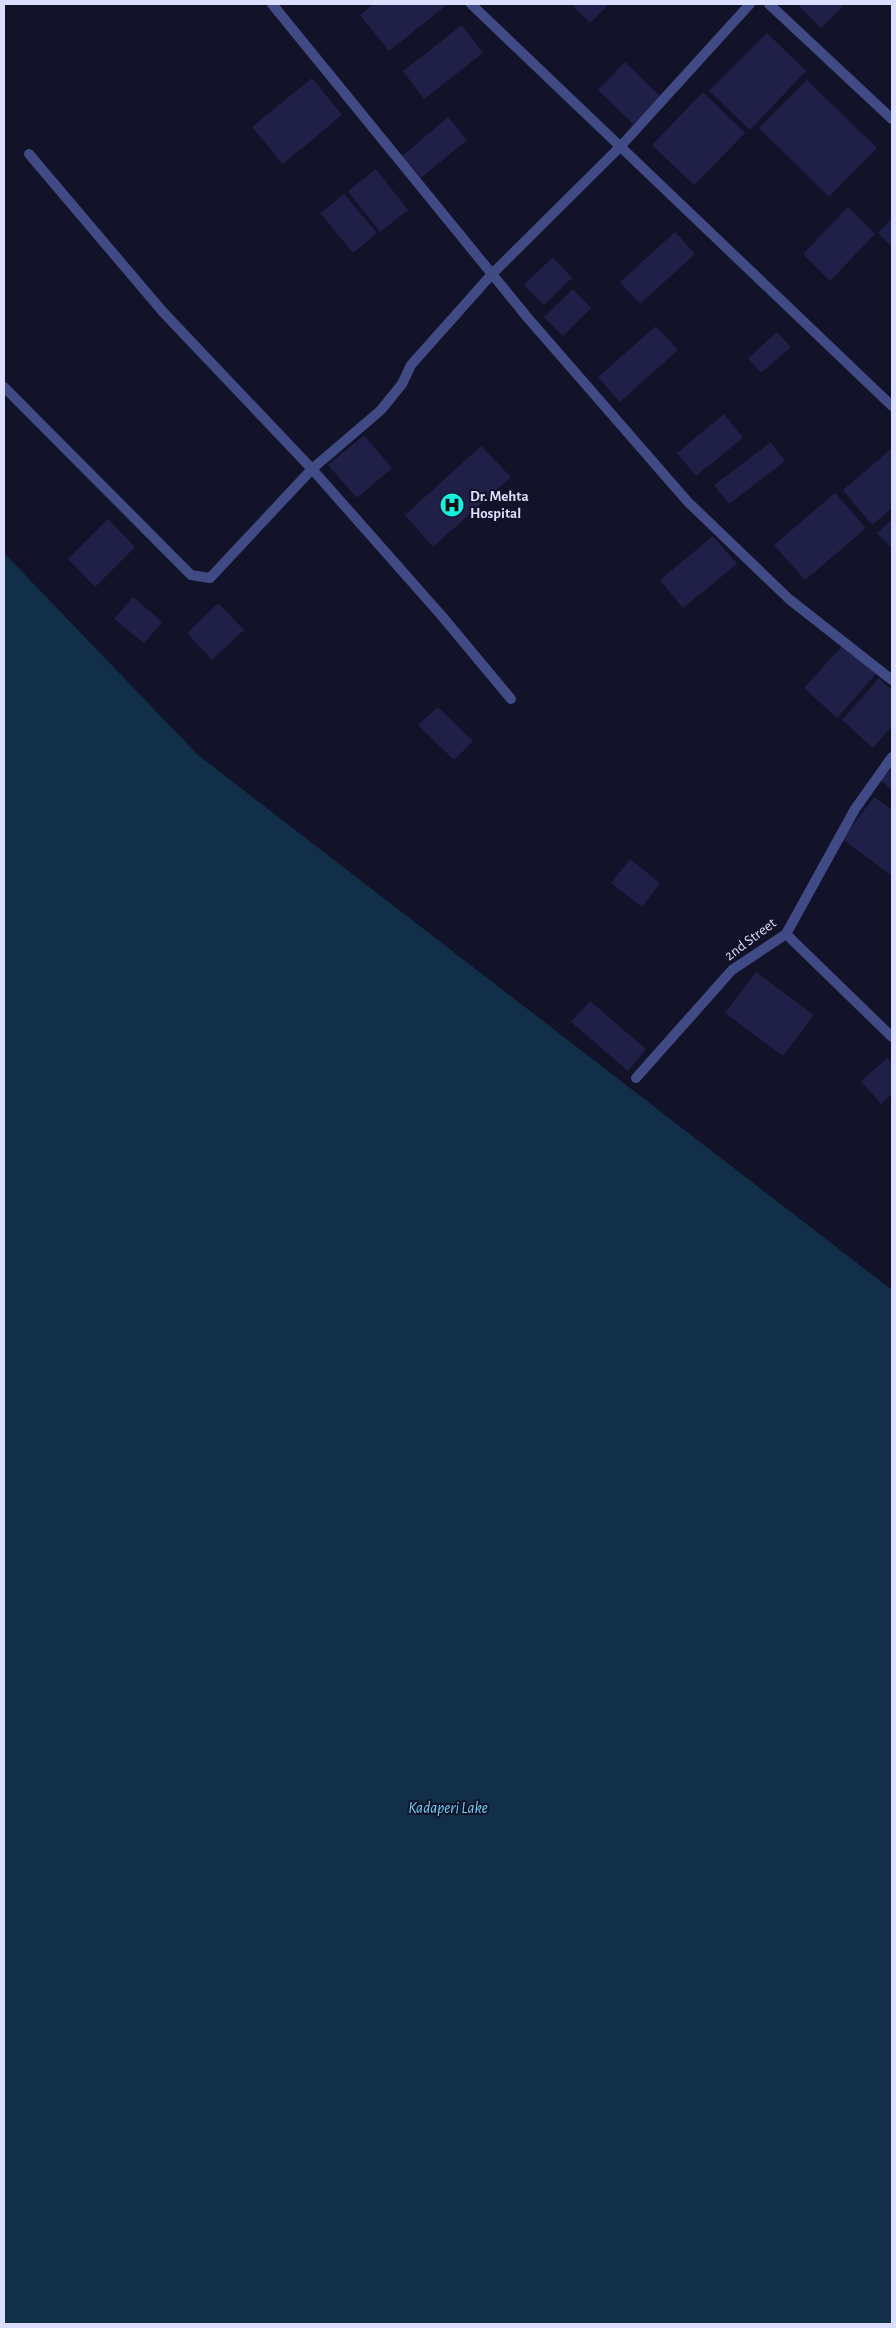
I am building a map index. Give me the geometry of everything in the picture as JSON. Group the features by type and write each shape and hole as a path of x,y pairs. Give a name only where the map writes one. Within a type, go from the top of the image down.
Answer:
{"street":[{"path":"272,4 492,274 688,502 789,599 892,680"},
{"path":"471,4 892,406"},
{"path":"4,387 191,575 210,578 312,469 381,410 402,384 411,365 492,274 620,147 750,4"},
{"path":"769,4 892,119"},
{"path":"28,154 163,312 312,469 441,615 511,699"},
{"name":"2nd Street","path":"636,1078 732,970 786,934 855,809 892,757"},
{"path":"786,934 892,1038"}],"water":[{"name":"Kadaperi Lake","path":"4,553 198,755 892,1290 892,2324 4,2324"}],"building":[{"path":"374,4 448,4 389,51 360,15"},
{"path":"571,4 609,4 590,23"},
{"path":"801,4 845,4 821,28 799,6"},
{"path":"462,25 483,53 424,99 403,71"},
{"path":"767,33 806,71 750,130 709,91"},
{"path":"625,62 661,97 633,124 598,90"},
{"path":"312,78 342,115 283,164 252,127"},
{"path":"807,80 877,148 829,197 759,128"},
{"path":"703,92 745,133 694,185 652,145"},
{"path":"448,117 467,140 421,178 402,156"},
{"path":"376,169 408,210 380,232 348,191"},
{"path":"344,194 377,233 353,253 320,213"},
{"path":"848,207 875,234 830,281 803,254"},
{"path":"892,218 892,247 878,233"},
{"path":"675,232 695,254 640,304 620,282"},
{"path":"553,257 572,278 544,305 524,285"},
{"path":"573,289 591,308 563,336 544,317"},
{"path":"656,326 678,350 620,402 598,377"},
{"path":"777,332 791,347 761,373 748,358"},
{"path":"724,414 743,438 696,476 677,453"},
{"path":"364,435 392,468 357,498 328,465"},
{"path":"771,442 785,461 729,504 714,485"},
{"path":"481,446 511,477 433,547 405,515"},
{"path":"892,448 892,508 872,525 843,490"},
{"path":"835,493 866,528 805,580 774,545"},
{"path":"108,519 135,547 95,587 68,559"},
{"path":"892,519 892,549 877,533"},
{"path":"713,536 737,564 683,608 660,580"},
{"path":"133,597 162,622 144,643 114,619"},
{"path":"218,603 244,630 212,660 187,633"},
{"path":"843,645 876,674 837,718 804,688"},
{"path":"879,678 892,690 892,726 873,748 842,720"},
{"path":"438,707 473,741 454,760 418,725"},
{"path":"892,767 892,790 881,780"},
{"path":"874,797 892,810 892,876 842,839"},
{"path":"630,859 660,883 642,907 611,883"},
{"path":"756,972 814,1015 783,1056 725,1013"},
{"path":"590,1001 646,1049 628,1071 571,1022"},
{"path":"887,1058 892,1064 892,1094 881,1104 861,1081"}],"place":[{"name":"Dr. Mehta Hospital","path":"452,505"}]}
